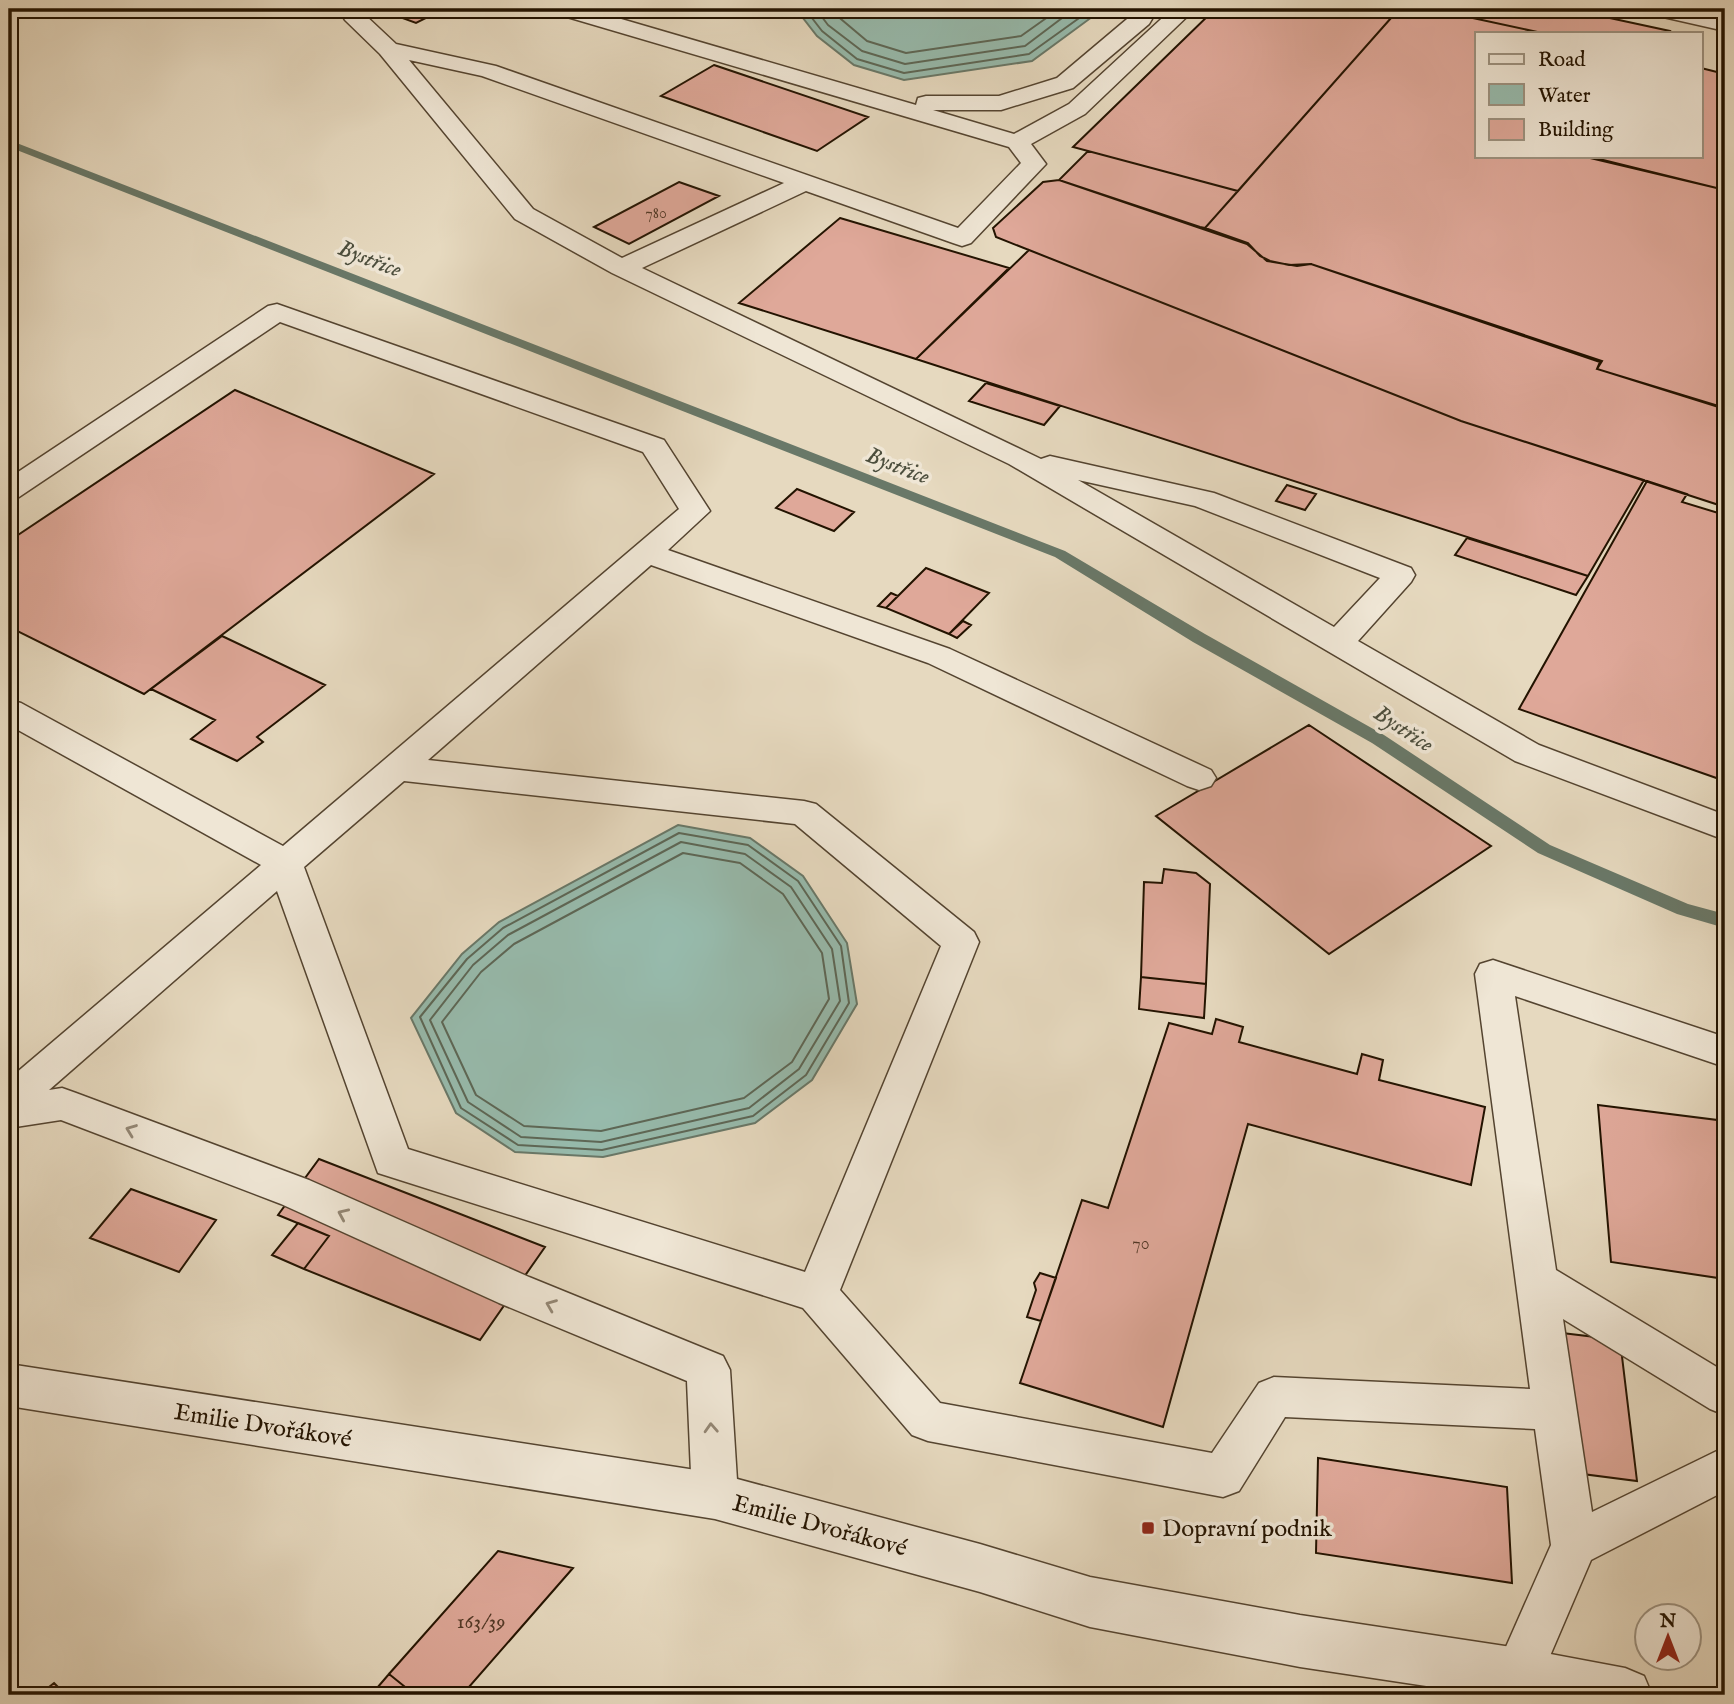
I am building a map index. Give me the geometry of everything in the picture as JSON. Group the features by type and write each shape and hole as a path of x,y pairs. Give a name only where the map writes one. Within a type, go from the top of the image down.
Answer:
{"street":[{"path":"1658,9 1725,24"},
{"name":"Emilie Dvořákové","path":"9,1385 715,1496 980,1568 1090,1602 1300,1641 1518,1674 1625,1695"}],"lane":[{"path":"356,9 353,15 388,49 524,214 621,268 1020,458 1527,753 1725,828"},
{"path":"388,49 488,71 962,238 1034,164 1017,142 565,9"},
{"path":"884,103 1001,103 1065,83 1153,9"},
{"path":"1017,142 1077,109 1184,9"},
{"path":"621,268 805,182"},
{"path":"9,491 277,312 654,446 695,511 9,1101"},
{"path":"1020,458 1204,499 1400,575 1338,643"},
{"path":"647,553 939,656 1199,778"},
{"path":"9,711 285,863 392,1161 817,1294 928,1421 1223,1476 1274,1397 1555,1410"},
{"path":"396,768 804,813 961,942 817,1294"},
{"path":"1518,1674 1574,1545 1493,974 1725,1052"},
{"path":"9,1112 62,1104 295,1192 514,1290 708,1370 715,1496"},
{"path":"1536,1280 1725,1395"},
{"path":"1574,1545 1725,1468"}],"water":[{"path":"796,9 1089,9 1092,17 1032,61 904,80 854,65 817,36"},
{"path":"678,825 750,838 803,876 847,943 857,1004 812,1080 755,1123 603,1157 515,1152 456,1113 411,1018 462,954 499,922"}],"building":[{"path":"378,9 439,9 416,23"},
{"path":"1215,9 1399,9 1238,191 1073,147"},
{"path":"1399,9 1431,9 1537,32 1475,32 1475,158 1595,158 1725,190 1725,408 1597,369 1602,361 1311,264 1289,265 1270,261 1260,256 1248,243 1205,228"},
{"path":"1431,9 1568,9 1670,31 1670,32 1537,32"},
{"path":"714,65 868,117 817,151 661,96"},
{"path":"1702,68 1725,74 1725,190 1590,158 1702,158"},
{"path":"1088,151 1238,191 1205,228 1200,227 1059,180"},
{"path":"1059,180 1247,244 1267,261 1297,266 1311,264 1600,362 1597,369 1725,409 1725,507 1461,421 996,237 993,228 1043,182"},
{"path":"679,182 719,196 629,244 594,227"},
{"path":"840,218 1009,268 916,359 739,303"},
{"path":"1029,250 1461,421 1644,480 1588,576 916,359"},
{"path":"986,383 1060,406 1044,425 969,401"},
{"path":"235,390 434,474 144,694 9,627 9,541"},
{"path":"1647,481 1687,494 1682,502 1725,515 1725,781 1519,709"},
{"path":"1287,485 1316,494 1305,510 1276,501"},
{"path":"797,489 854,512 834,531 776,508"},
{"path":"1467,538 1588,576 1576,595 1455,555"},
{"path":"926,568 989,593 949,634 886,608"},
{"path":"891,593 898,596 886,608 878,606"},
{"path":"963,621 971,625 957,638 949,634"},
{"path":"222,636 325,685 257,737 263,742 237,761 191,739 215,720 151,689"},
{"path":"1309,725 1491,846 1329,954 1156,816"},
{"path":"1164,869 1196,873 1210,884 1206,984 1141,977 1144,882 1162,883"},
{"path":"1141,977 1206,984 1204,1018 1139,1009"},
{"path":"1216,1019 1243,1027 1239,1042 1357,1074 1362,1054 1383,1060 1379,1080 1485,1107 1471,1185 1248,1124 1163,1427 1020,1383 1082,1200 1108,1208 1169,1023 1212,1034"},
{"path":"1598,1105 1725,1121 1725,1279 1611,1262"},
{"path":"319,1159 545,1247 480,1340 304,1269 329,1236 278,1215"},
{"path":"131,1189 216,1220 179,1272 90,1238"},
{"path":"298,1223 329,1236 304,1269 272,1255"},
{"path":"1040,1273 1056,1278 1041,1321 1027,1317 1036,1290 1034,1283"},
{"path":"1562,1333 1620,1340 1637,1481 1575,1473"},
{"path":"1318,1458 1507,1487 1512,1583 1316,1553"},
{"path":"498,1551 573,1568 462,1695 415,1695 389,1674"},
{"path":"389,1674 415,1695 371,1695"},
{"path":"54,1683 66,1695 39,1695"}],"waterway":[{"name":"Bystřice","path":"9,143 1060,554 1199,638 1378,739 1544,849 1683,909 1725,921"}],"place":[{"name":"Dopravní podnik","path":"1148,1528"}]}
